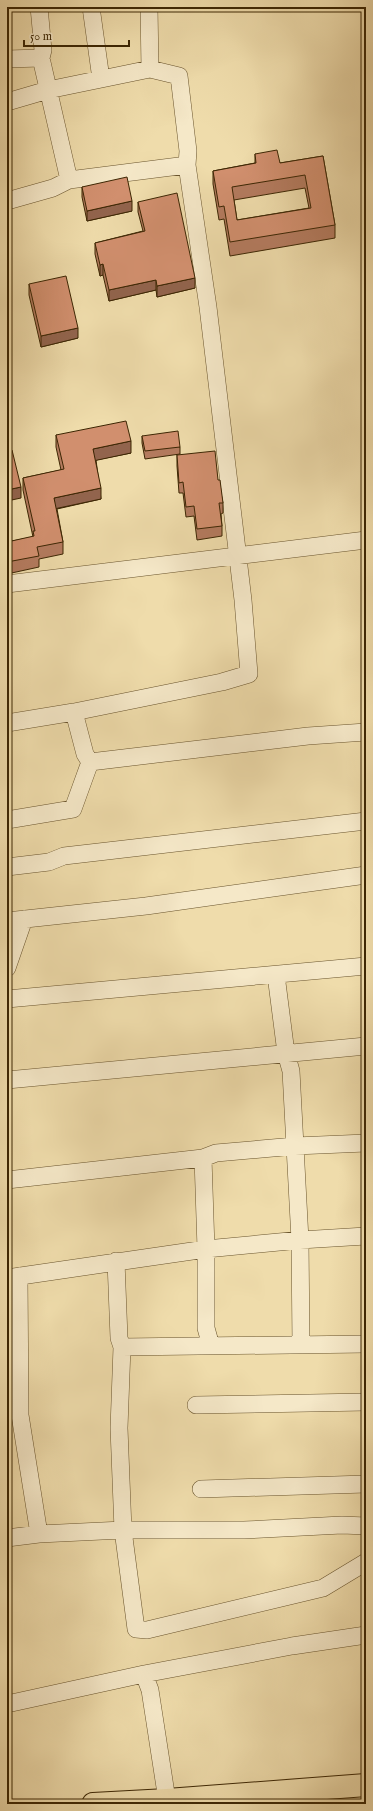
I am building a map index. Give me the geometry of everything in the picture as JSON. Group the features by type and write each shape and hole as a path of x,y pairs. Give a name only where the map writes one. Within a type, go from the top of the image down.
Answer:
{"main road":[{"path":"93,1804 366,1785"}],"street":[{"path":"39,7 43,50 41,58 69,180"},
{"path":"91,7 101,79"},
{"path":"149,7 150,68"},
{"path":"7,59 41,58"},
{"path":"7,102 48,90 150,68 179,76 188,151 186,165 208,307 249,655 249,674 222,682 74,712 7,723"},
{"path":"7,201 53,188 69,180 186,165"},
{"path":"7,584 366,540"},
{"path":"74,712 85,754 90,762"},
{"path":"90,762 308,736 366,732"},
{"path":"7,820 73,809 90,762"},
{"path":"7,867 49,862 64,856 366,821"},
{"path":"7,968 15,920 146,906 366,875"},
{"path":"7,999 366,966"},
{"path":"276,975 286,1053 291,1071 300,1240 301,1344"},
{"path":"7,1080 366,1046"},
{"path":"7,1180 203,1158 216,1153 295,1146 366,1143"},
{"path":"203,1158 206,1249 206,1328 211,1346"},
{"path":"39,1534 20,1415 13,1277 206,1249 300,1240 366,1236"},
{"path":"116,1261 119,1338 122,1347 119,1428 123,1530 136,1628 147,1630 323,1588 366,1562"},
{"path":"122,1347 366,1344"},
{"path":"196,1406 366,1402"},
{"path":"200,1489 366,1484"},
{"path":"7,1538 39,1534 123,1530 244,1530 342,1525 366,1526"},
{"path":"7,1704 144,1674 292,1646 366,1635"},
{"path":"144,1674 150,1690 167,1800"}],"building":[{"path":"277,150 280,163 323,156 335,225 230,242 224,206 219,207 213,171 256,163 255,154","holes":["305,175 311,208 237,220 232,187"]},
{"path":"127,177 132,201 87,211 82,187"},
{"path":"177,193 195,278 157,286 156,280 109,290 103,264 100,265 95,243 145,231 138,202"},
{"path":"66,276 78,328 41,336 29,284"},
{"path":"126,421 131,441 93,449 101,488 54,498 63,542 37,547 39,556 7,562 7,542 34,536 33,531 35,531 23,478 64,469 56,435"},
{"path":"178,431 180,447 145,451 142,436"},
{"path":"12,450 21,487 7,490 7,451"},
{"path":"215,451 218,480 220,480 223,503 219,503 222,526 197,529 194,506 186,507 183,482 179,483 177,455"}]}
